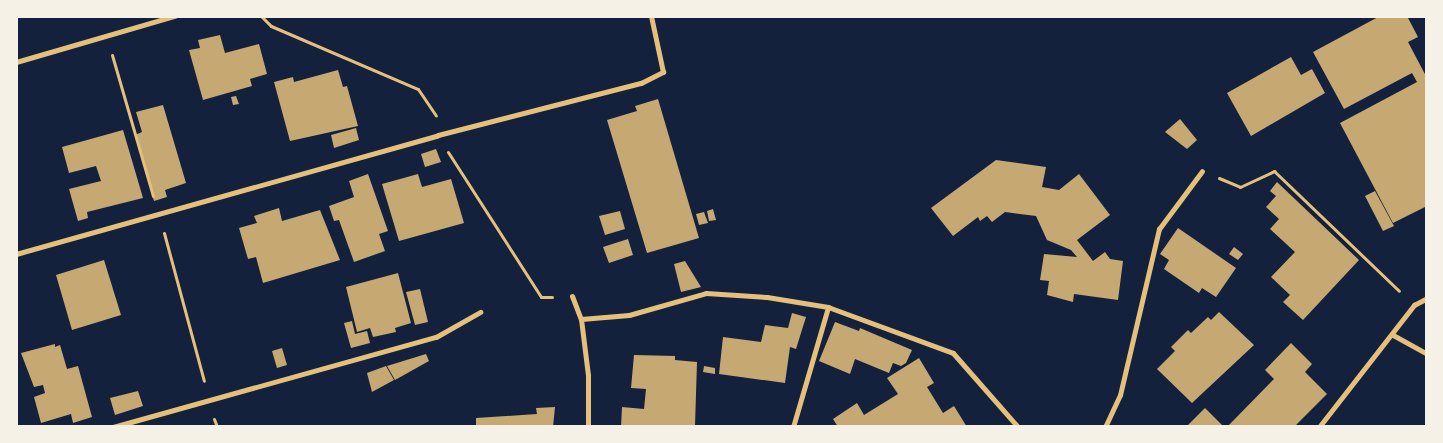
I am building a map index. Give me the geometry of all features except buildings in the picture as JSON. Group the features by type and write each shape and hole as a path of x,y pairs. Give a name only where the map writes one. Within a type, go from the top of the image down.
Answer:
{"street":[{"path":"16,62 174,16"},
{"path":"16,254 428,138 641,83 663,72 651,16"},
{"path":"1105,427 1120,395 1159,229 1202,170"},
{"path":"581,319 629,315 706,293 766,297 828,307 953,353 1018,427"},
{"path":"572,296 581,319 588,376 588,427"},
{"path":"1319,427 1393,335 1414,305 1427,298"},
{"path":"793,427 828,307"},
{"path":"113,427 436,337 480,312"},
{"path":"1393,335 1427,354"}],"path":[{"path":"1202,170 1240,186 1274,171 1414,305"}]}
